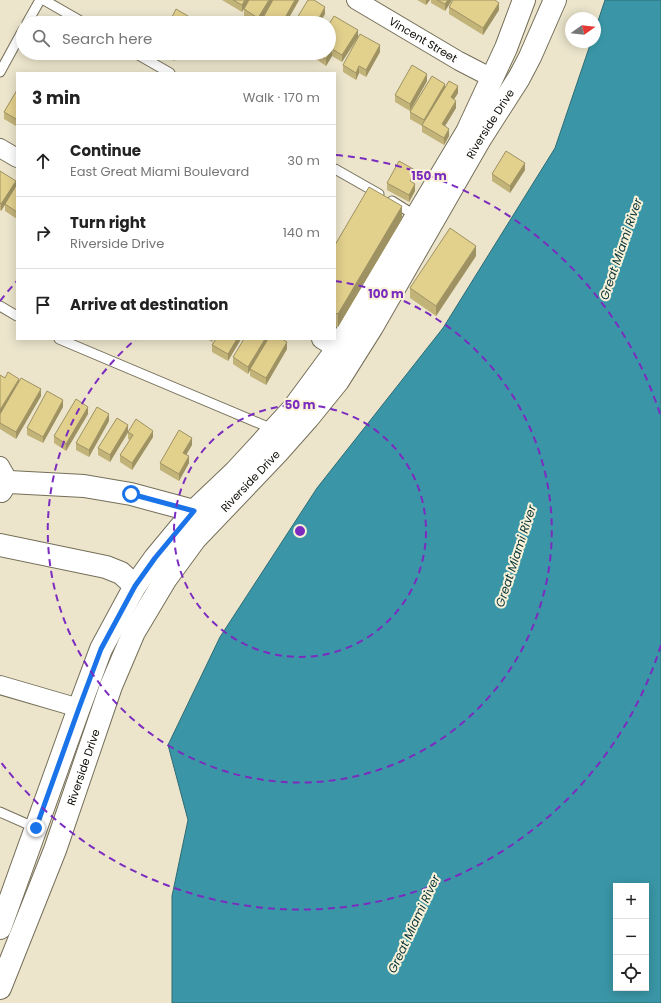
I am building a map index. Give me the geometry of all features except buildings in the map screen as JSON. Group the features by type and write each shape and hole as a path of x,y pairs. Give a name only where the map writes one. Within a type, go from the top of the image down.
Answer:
{"main road":[{"name":"Riverside Drive","path":"336,334 416,216 467,132 506,48 524,0"},
{"name":"Riverside Drive","path":"0,988 55,850 111,686 134,632 165,580 196,539 276,454 338,381 372,327 480,139 530,57 555,0"},
{"name":"Riverside Drive","path":"0,928 101,649 135,586 155,558 194,511 235,472 296,406 329,344"},
{"path":"2,482 84,486 131,494 194,511"},
{"path":"0,545 106,567 121,573 135,586"}],"street":[{"name":"Vincent Street","path":"356,0 459,61 492,78"},
{"path":"0,148 16,157"},
{"path":"0,685 79,708"}],"lane":[{"path":"31,16 40,0"},
{"path":"44,0 72,16"},
{"path":"0,72 16,43"},
{"path":"147,60 168,72"},
{"path":"336,170 416,216"},
{"path":"0,306 16,315"},
{"path":"61,340 275,430"},
{"path":"0,812 36,828"}],"water":[{"name":"Great Miami River","path":"605,0 661,0 661,1003 172,1003 172,896 188,820 168,745 220,637 317,488 443,328 555,148 589,48 601,48 601,12"}],"route":[{"path":"36,828 101,649 135,586 155,558 194,511 131,494"}]}
